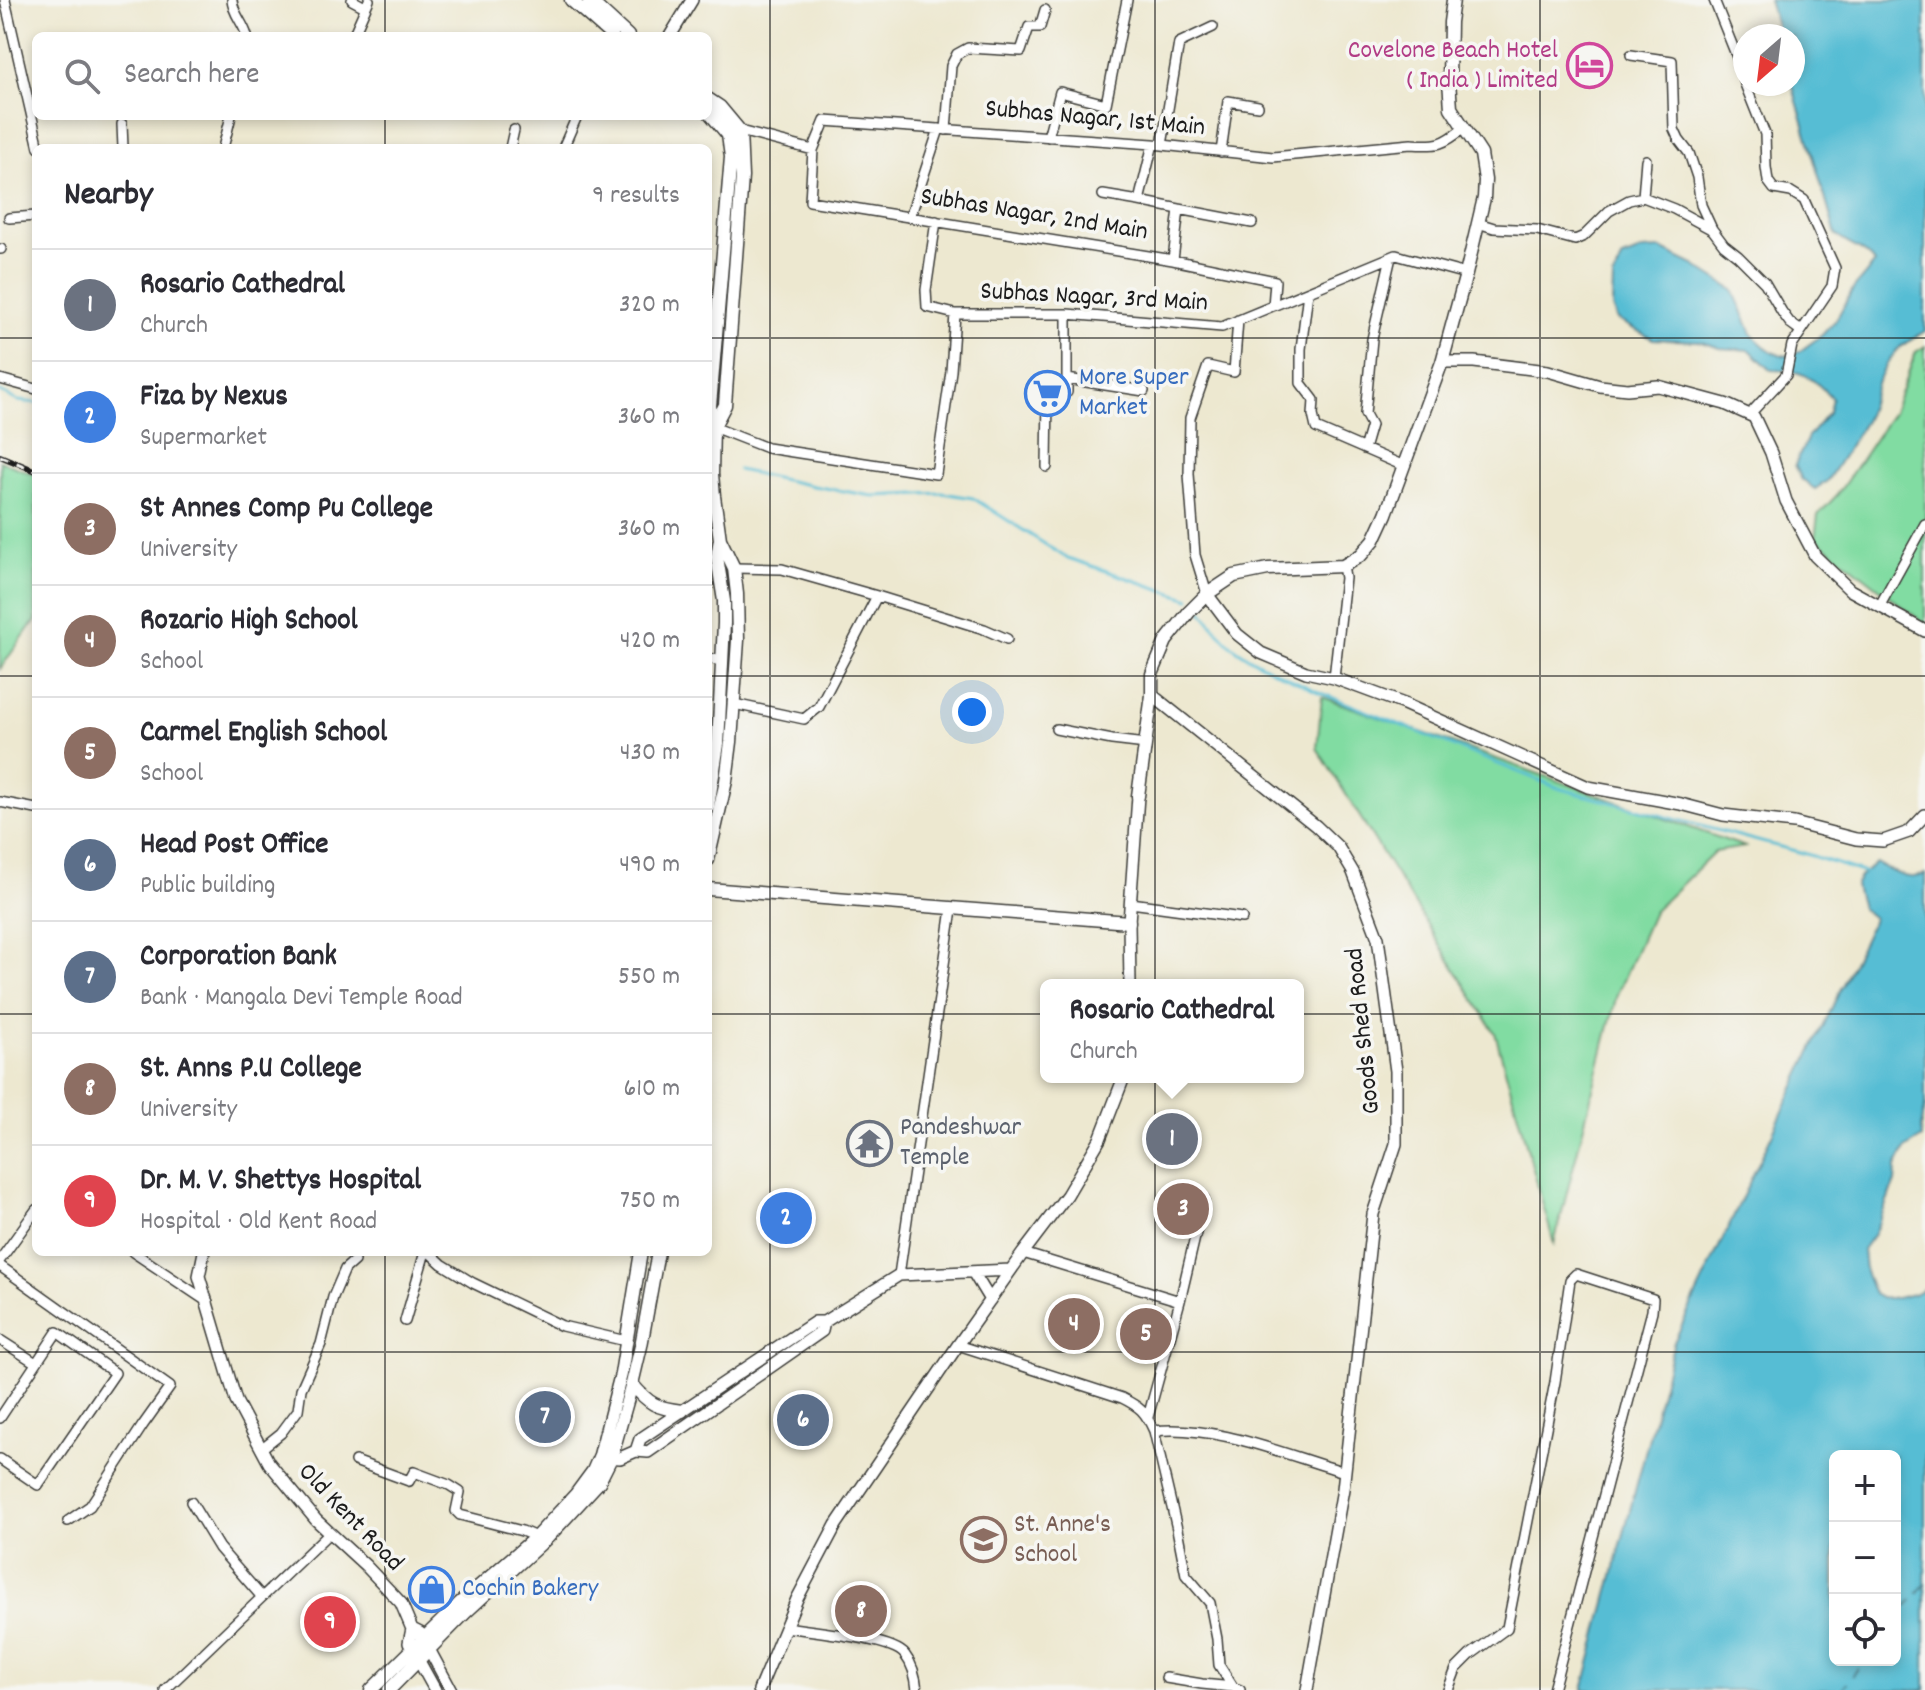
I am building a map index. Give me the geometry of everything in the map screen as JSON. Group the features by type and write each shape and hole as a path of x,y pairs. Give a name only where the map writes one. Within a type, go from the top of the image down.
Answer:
{"main road":[{"path":"571,0 607,32"},
{"path":"589,0 624,32"},
{"path":"1138,796 1152,674 1162,649 1189,612 1207,594 1234,576 1268,569 1343,566 1361,555 1374,540 1404,466 1442,362 1484,198 1484,164 1473,140 1451,108 1450,22 1453,0"},
{"path":"712,102 720,107 734,133 742,177 725,405 712,424"},
{"path":"712,114 734,133"},
{"path":"712,474 724,612 715,660 718,744 712,781"},
{"path":"712,842 726,781 737,662 734,568 720,539"},
{"path":"715,660 737,662"},
{"path":"712,889 1129,922"},
{"path":"371,1690 412,1649 426,1644 466,1612 549,1536 599,1482 640,1256"},
{"path":"389,1690 419,1661 426,1644 460,1603 536,1537 605,1457 632,1384 657,1256"},
{"path":"632,1384 652,1405 682,1411"}],"street":[{"path":"5,0 32,118"},
{"path":"232,0 233,9 246,32"},
{"path":"352,0 367,4 355,32"},
{"path":"672,32 692,0"},
{"path":"1048,137 1060,92 1106,104 1127,0"},
{"path":"1714,0 1733,47"},
{"path":"910,217 942,130 951,66 957,54 968,48 1021,51 1029,27 1040,27 1045,10"},
{"path":"1139,201 1158,144 1179,43 1213,27"},
{"path":"1631,55 1672,61 1674,129 1689,153 1701,205 1712,229 1724,245 1765,283 1790,323 1801,331"},
{"path":"1749,415 1786,375 1792,345 1832,286 1835,268 1804,200 1791,192 1774,189 1768,181 1765,134 1750,96"},
{"path":"1221,152 1228,101 1258,106"},
{"path":"33,120 38,144"},
{"path":"224,144 230,120"},
{"path":"565,144 575,120"},
{"name":"Subhas Nagar, 1st Main","path":"813,150 825,121 1158,144 1273,157 1428,145 1446,142 1464,128"},
{"path":"122,124 123,144"},
{"path":"511,144 514,130"},
{"path":"734,133 813,150"},
{"name":"Subhas Nagar, 2nd Main","path":"813,150 810,201 1173,260 1275,281 1273,306"},
{"path":"1643,197 1646,160"},
{"path":"1103,195 1252,223"},
{"path":"1478,223 1494,228 1537,230 1575,240 1584,236 1609,211 1629,200 1643,197 1712,229"},
{"path":"1173,260 1179,209"},
{"path":"9,218 32,216"},
{"path":"936,221 926,290 927,307 955,314"},
{"path":"1364,449 1371,425 1365,414 1372,339 1391,257 1396,255 1466,274"},
{"name":"Subhas Nagar, 3rd Main","path":"712,426 767,448 936,474 951,371 955,314 1067,314 1222,327 1391,257"},
{"path":"1308,292 1301,349 1301,383 1314,400 1316,428 1404,466"},
{"path":"1047,467 1048,393 1067,392 1067,314"},
{"path":"1238,320 1234,372 1208,366 1190,418 1189,474 1195,555 1207,594 1237,634 1261,653 1306,672 1334,678 1404,704 1588,787 1723,815 1794,823 1856,839 1883,841 1896,837 1909,832 1925,815"},
{"path":"1442,362 1474,362 1548,371 1600,386 1627,389 1658,386 1713,400 1754,417 1771,453 1786,501 1815,556 1850,590 1925,629"},
{"path":"0,379 32,388"},
{"path":"1067,379 1144,391"},
{"path":"1879,607 1925,524"},
{"path":"1334,678 1344,589 1343,566"},
{"path":"734,568 782,569 984,629 1007,639"},
{"path":"734,704 804,719 819,707 877,596"},
{"name":"Goods Shed Road","path":"1152,695 1338,847 1353,872 1378,938 1396,1071 1396,1144 1373,1214 1345,1472 1307,1690"},
{"path":"1056,729 1146,744"},
{"path":"1130,979 1129,922 1138,796"},
{"path":"0,802 32,808"},
{"path":"1131,903 1242,918"},
{"path":"899,1275 952,909"},
{"path":"759,1690 797,1599 836,1525 958,1345 1067,1195 1100,1139 1122,1083"},
{"path":"1148,1417 1204,1199"},
{"path":"32,1216 0,1263 170,1387 90,1506 68,1521"},
{"path":"1023,1253 1180,1301"},
{"path":"139,1256 208,1302"},
{"name":"Old Kent Road","path":"203,1256 199,1276 211,1318 236,1401 261,1449 316,1520 401,1603 412,1629"},
{"path":"405,1321 426,1256"},
{"path":"432,1256 473,1283 562,1326 626,1341"},
{"path":"261,1449 281,1433 298,1410 301,1389 321,1344 333,1297 345,1269 354,1261"},
{"path":"636,1451 640,1439 815,1322 824,1322 899,1275 1011,1270"},
{"path":"973,1272 990,1300"},
{"path":"1448,1690 1456,1669 1507,1628 1555,1382 1570,1280 1576,1274 1653,1299 1553,1690"},
{"path":"605,1457 620,1458 636,1451 648,1452 822,1331 824,1322"},
{"path":"0,1418 57,1332 115,1373 38,1485 0,1459"},
{"path":"0,1340 36,1363"},
{"path":"958,1345 1122,1398 1140,1407 1154,1431 1186,1575 1210,1603 1219,1665 1237,1688"},
{"path":"1154,1431 1200,1431 1228,1437 1345,1472"},
{"path":"355,1461 409,1481 414,1472 449,1485 460,1492 456,1511 460,1515 536,1537"},
{"path":"191,1502 219,1548 261,1596"},
{"path":"165,1690 329,1533"},
{"path":"785,1627 860,1638 904,1652 916,1676 917,1690"},
{"path":"435,1690 409,1643 412,1629 420,1633 451,1690"},
{"path":"1166,1678 1237,1688"}],"green space":[{"path":"1925,346 1925,624 1815,538 1818,515 1837,495 1893,412 1916,352"},
{"path":"0,461 32,473 32,625 0,669"},
{"path":"1322,697 1745,847 1715,852 1653,912 1617,994 1554,1244 1495,1033 1317,748"}],"water":[{"path":"1769,0 1925,0 1925,331 1900,347 1888,362 1878,381 1865,421 1827,481 1815,489 1802,480 1795,465 1808,437 1829,412 1832,398 1818,384 1799,373 1771,370 1750,350 1720,348 1698,341 1653,339 1617,320 1612,307 1613,278 1623,258 1643,250 1661,249 1694,265 1733,290 1753,336 1771,352 1787,356 1800,351 1822,335 1875,263 1867,254 1836,235 1795,96 1805,96 1805,24 1776,24"},
{"path":"1876,863 1906,877 1925,874 1925,1106 1922,1138 1905,1149 1874,1234 1863,1249 1865,1272 1874,1294 1881,1298 1897,1298 1925,1288 1925,1690 1583,1690 1674,1342 1870,927 1873,918 1861,908 1855,886"}],"waterway":[{"path":"0,392 18,401 32,403"},
{"path":"738,470 873,496 943,493 973,498 1065,557 1190,599"},
{"path":"1202,611 1231,645 1275,672 1561,789 1803,853 1868,874"}],"ferry route":[{"path":"1901,1614 1925,1584"},
{"path":"1841,1690 1860,1666"}],"railway":[{"path":"0,456 32,469"}],"place":[{"name":"Covelone Beach Hotel ( India ) Limited","path":"1589,66"},
{"name":"More Super Market","path":"1048,393"},
{"name":"Rosario Cathedral","path":"1172,1139"},
{"name":"Pandeshwar Temple","path":"869,1143"},
{"name":"St Annes Comp Pu College","path":"1183,1209"},
{"name":"Fiza by Nexus","path":"786,1218"},
{"name":"Rozario High School","path":"1074,1324"},
{"name":"Carmel English School","path":"1146,1334"},
{"name":"Corporation Bank","path":"545,1417"},
{"name":"Head Post Office","path":"803,1420"},
{"name":"St. Anne's School","path":"983,1540"},
{"name":"Cochin Bakery","path":"431,1589"},
{"name":"St. Anns P.U College","path":"861,1611"},
{"name":"Dr. M. V. Shettys Hospital","path":"330,1622"}]}
